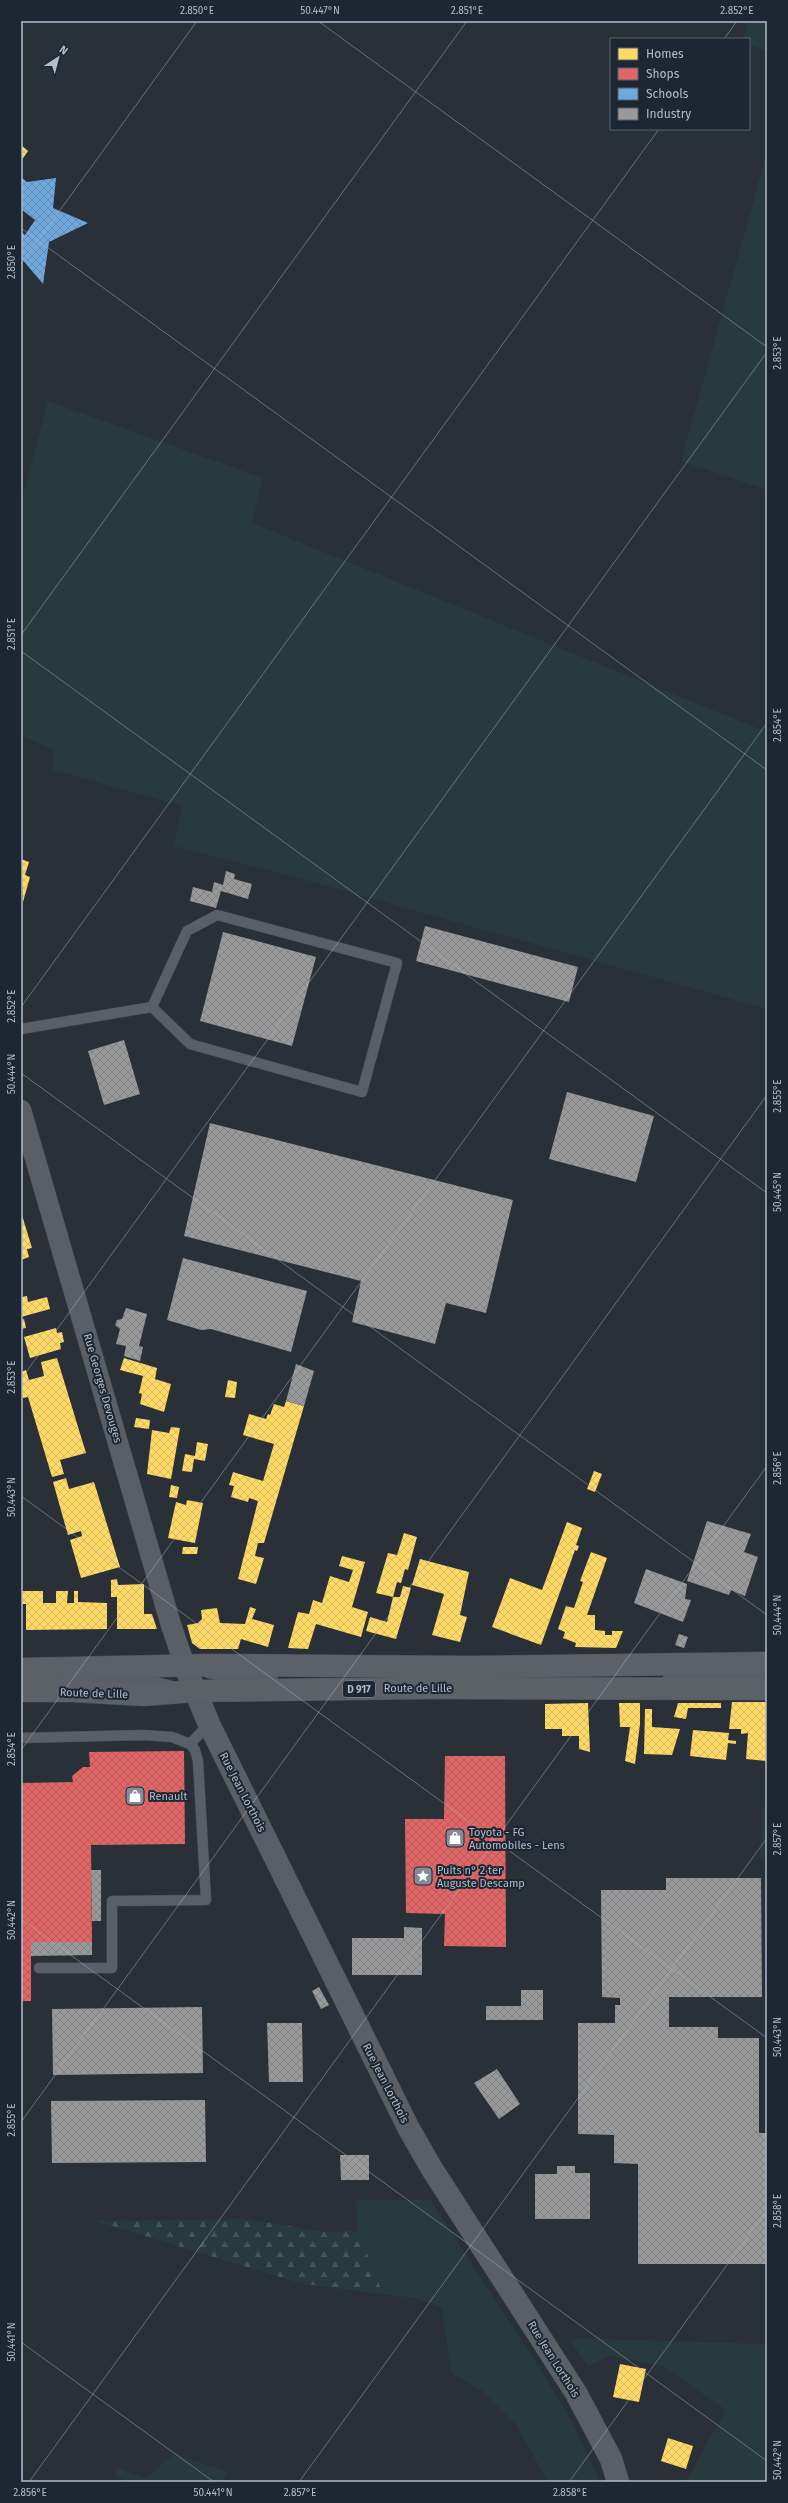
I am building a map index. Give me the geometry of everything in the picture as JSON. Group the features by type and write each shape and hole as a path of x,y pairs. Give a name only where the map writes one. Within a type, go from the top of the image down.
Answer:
{"main road":[{"name":"Route de Lille","path":"21,1669 185,1666 470,1667 767,1663"},
{"name":"Route de Lille","path":"21,1692 73,1691 144,1695 195,1691 523,1688 767,1689"}],"street":[{"name":"Rue Georges Devouges","path":"21,1110 171,1625 185,1666"},
{"name":"Rue Jean Lorthois","path":"185,1666 209,1724 409,2129 432,2169 576,2393 611,2459 618,2482"}],"lane":[{"path":"217,915 397,963 362,1092 190,1044 152,1007 186,931 217,915"},
{"path":"21,1029 152,1007"},
{"path":"523,1688 548,1680 767,1676"},
{"path":"21,1680 145,1679 195,1691"},
{"path":"190,1744 209,1724"},
{"path":"21,1738 143,1735 172,1737 190,1744 195,1750 198,1761 206,1900 112,1901 112,1968 39,1968"}],"green space":[{"path":"748,21 767,21 767,51 750,45 750,38 743,38"},
{"path":"767,152 767,490 681,461"},
{"path":"48,401 263,478 252,523 767,732 767,1009 302,879 174,846 182,806 53,770 54,750 21,735 21,503"},
{"path":"762,1807 767,1808 767,1859 760,1859"},
{"path":"356,2200 430,2200 536,2362 574,2425 600,2482 548,2482 515,2423 481,2390 451,2373 442,2307 414,2298 383,2294 358,2231"},
{"path":"246,2219 324,2232 358,2231 383,2294 303,2284 96,2221"},
{"path":"576,2338 767,2344 767,2482 685,2482 726,2410 663,2366 609,2356 588,2367 571,2341"},
{"path":"174,2454 227,2471 223,2482 130,2482 115,2476 118,2468 146,2478"}],"building: Homes":[{"path":"21,145 28,151 21,161"},
{"path":"21,859 29,862 25,875 30,877 23,902"},
{"path":"21,1212 32,1248 27,1249 29,1257 21,1260"},
{"path":"27,1296 28,1302 47,1297 50,1309 21,1317 21,1297"},
{"path":"24,1319 26,1328 21,1329 21,1320"},
{"path":"56,1328 57,1333 62,1332 64,1342 60,1343 61,1349 30,1358 24,1337"},
{"path":"57,1358 86,1453 60,1460 64,1474 52,1477 28,1397 23,1398 21,1391 21,1372 26,1370 29,1380 44,1376 41,1362"},
{"path":"124,1358 157,1368 155,1379 171,1384 164,1412 140,1404 142,1394 139,1393 143,1376 120,1370"},
{"path":"228,1380 237,1382 235,1398 225,1397"},
{"path":"286,1401 304,1406 264,1543 258,1543 255,1556 264,1558 256,1584 238,1579 258,1501 249,1498 248,1502 231,1497 234,1486 229,1485 233,1472 263,1481 274,1444 243,1435 249,1414 266,1419 268,1414 270,1415 274,1404 284,1407"},
{"path":"136,1418 150,1420 149,1429 134,1427"},
{"path":"171,1427 180,1428 171,1479 147,1474 152,1430 169,1433"},
{"path":"197,1442 208,1444 205,1461 194,1459 192,1472 182,1471 185,1454 195,1456"},
{"path":"594,1471 602,1474 595,1492 587,1489"},
{"path":"66,1478 69,1489 94,1482 120,1567 81,1578 70,1540 82,1536 81,1531 68,1535 53,1482"},
{"path":"171,1485 179,1487 177,1498 169,1497"},
{"path":"187,1500 203,1503 195,1543 168,1538 176,1502 186,1505"},
{"path":"567,1522 582,1528 576,1545 579,1546 577,1551 575,1550 541,1645 492,1627 510,1578 542,1590"},
{"path":"404,1533 417,1537 408,1570 405,1569 401,1583 397,1582 393,1597 376,1593 388,1553 397,1555"},
{"path":"183,1547 198,1547 197,1554 182,1554"},
{"path":"591,1552 607,1558 587,1615 595,1615 595,1630 605,1631 605,1635 612,1635 612,1631 623,1631 616,1648 575,1647 576,1643 563,1638 565,1632 558,1629 566,1606 574,1608 583,1582 580,1581"},
{"path":"342,1556 365,1562 352,1607 368,1612 361,1637 316,1624 308,1649 288,1648 298,1612 309,1614 313,1600 322,1603 330,1576 349,1582 353,1570 339,1566"},
{"path":"420,1559 469,1572 460,1615 467,1617 460,1642 432,1635 444,1594 412,1585"},
{"path":"117,1579 118,1585 144,1584 144,1614 152,1614 157,1629 117,1629 117,1597 111,1597 111,1580"},
{"path":"403,1586 411,1588 396,1639 366,1631 370,1617 387,1622 393,1597 400,1597"},
{"path":"21,1591 43,1591 43,1603 56,1603 56,1591 68,1591 67,1603 74,1603 74,1591 78,1591 78,1602 107,1603 107,1629 26,1630 26,1604 21,1604"},
{"path":"250,1607 256,1609 252,1619 274,1625 268,1647 241,1639 238,1649 200,1649 192,1643 187,1625 198,1623 202,1619 201,1610 217,1608 220,1623 245,1624"},
{"path":"732,1702 767,1702 766,1761 746,1759 748,1733 741,1734 741,1729 729,1729"},
{"path":"588,1703 590,1752 579,1749 579,1736 562,1736 562,1729 545,1729 545,1704"},
{"path":"619,1703 640,1703 640,1724 635,1764 625,1761 630,1727 620,1727"},
{"path":"678,1703 721,1703 721,1708 688,1708 686,1719 674,1717"},
{"path":"645,1709 652,1709 652,1727 680,1729 672,1755 644,1754"},
{"path":"693,1730 729,1733 728,1740 736,1741 736,1744 728,1743 726,1760 690,1756"},
{"path":"620,2364 646,2369 639,2402 613,2397"},
{"path":"668,2438 693,2446 686,2469 661,2461"}],"building: Shops":[{"path":"184,1751 185,1844 91,1845 92,1942 31,1942 31,2001 21,2001 21,1783 73,1782 72,1776 83,1767 90,1767 89,1752"},
{"name":"Toyota - FG Automobiles - Lens","path":"445,1756 505,1756 506,1947 444,1946 445,1914 406,1913 405,1819 444,1819"}],"building: Schools":[{"path":"21,177 27,182 56,178 53,208 88,223 49,242 43,284 21,258 21,232 25,235 35,220 21,209"}],"building: Industry":[{"path":"226,871 235,874 234,879 252,884 248,899 221,891 216,908 190,901 193,887 212,892 214,882 223,885"},
{"path":"425,926 578,967 569,1002 416,961"},
{"path":"223,932 316,957 292,1046 200,1021"},
{"path":"124,1040 140,1094 104,1105 88,1051"},
{"path":"567,1092 654,1116 636,1182 549,1159"},
{"path":"210,1123 513,1200 486,1313 446,1303 435,1344 352,1322 361,1281 184,1236"},
{"path":"183,1258 307,1291 291,1352 211,1329 201,1330 167,1320"},
{"path":"126,1308 147,1314 139,1346 143,1347 140,1361 124,1356 126,1346 116,1344 120,1329 115,1325 117,1320 122,1319"},
{"path":"296,1364 314,1371 304,1406 286,1401"},
{"path":"707,1521 751,1534 744,1552 758,1557 745,1596 731,1590 729,1595 687,1581"},
{"path":"646,1569 687,1584 685,1599 691,1600 683,1622 634,1603"},
{"path":"679,1634 688,1637 684,1648 675,1645"},
{"path":"91,1870 101,1870 101,1921 92,1921"},
{"path":"666,1878 761,1878 762,1997 669,1997 669,2027 718,2027 718,2038 759,2038 759,2133 767,2133 767,2264 638,2264 638,2164 614,2163 614,2135 578,2134 578,2023 615,2023 615,2005 620,2005 620,1998 602,1997 601,1890 666,1890"},
{"path":"404,1927 422,1928 422,1975 352,1975 352,1938 404,1938"},
{"path":"31,1942 92,1942 92,1955 31,1956"},
{"path":"319,1987 329,2005 321,2009 312,1991"},
{"path":"521,1990 543,1990 543,2020 486,2020 486,2006 521,2006"},
{"path":"202,2007 203,2073 53,2075 52,2009"},
{"path":"267,2023 302,2023 303,2082 269,2082"},
{"path":"497,2069 520,2104 499,2119 474,2083"},
{"path":"205,2100 206,2162 52,2163 51,2101"},
{"path":"340,2155 369,2155 369,2180 341,2180"},
{"path":"557,2166 575,2166 575,2173 590,2173 590,2219 535,2219 535,2174 557,2174"}],"place":[{"name":"Renault","path":"135,1796"},
{"name":"Toyota - FG Automobiles - Lens","path":"455,1838"},
{"name":"Puits n° 2 ter Auguste Descamp","path":"423,1876"}]}
